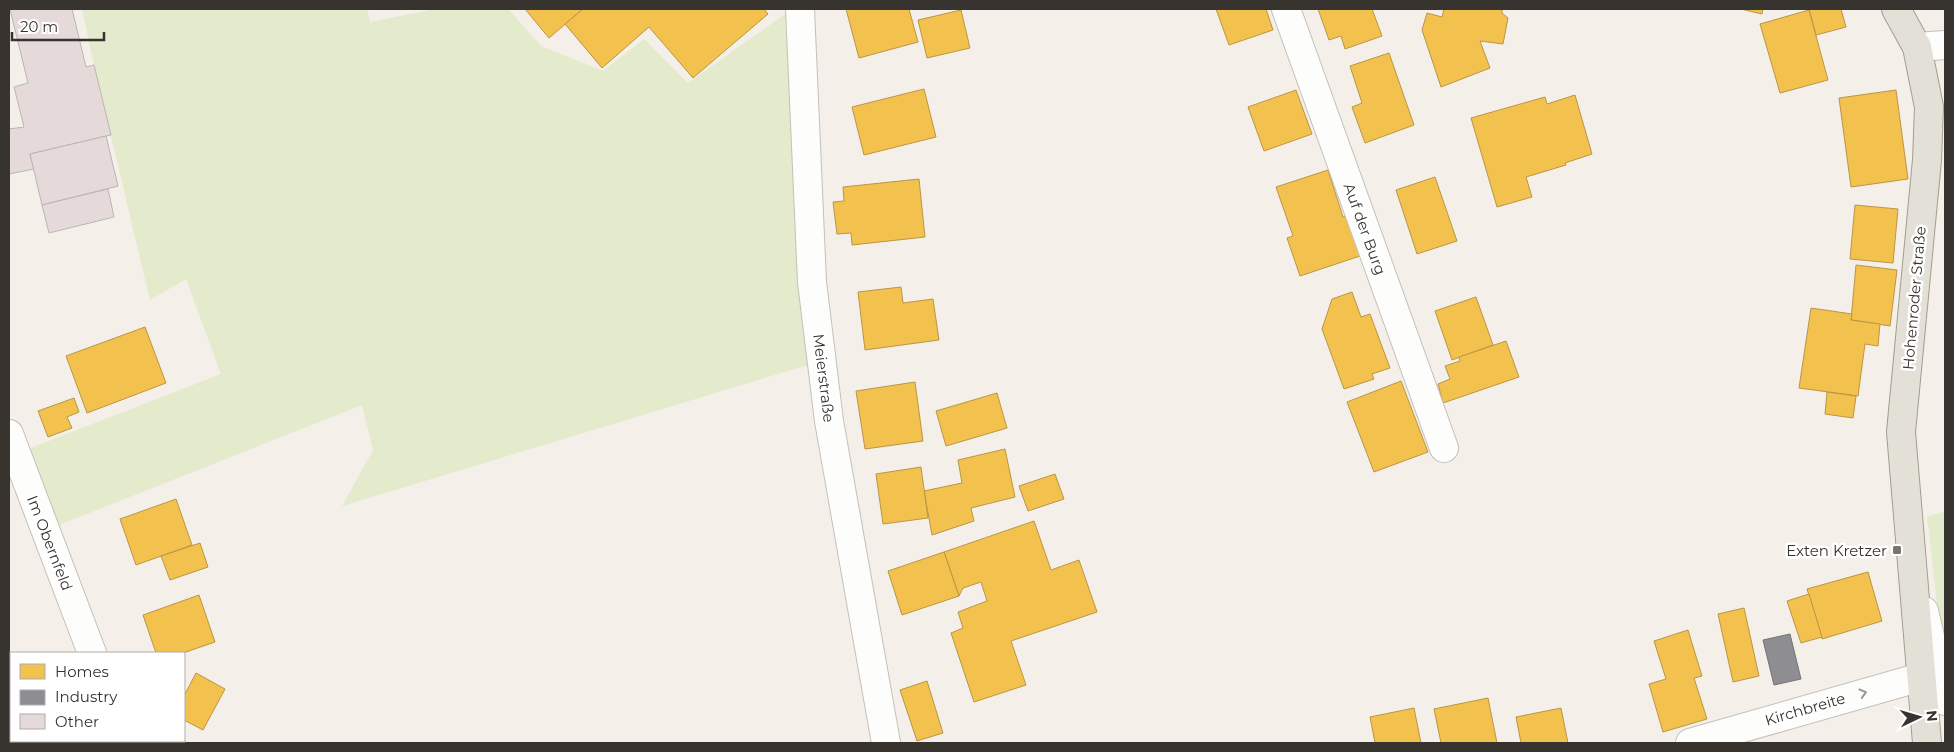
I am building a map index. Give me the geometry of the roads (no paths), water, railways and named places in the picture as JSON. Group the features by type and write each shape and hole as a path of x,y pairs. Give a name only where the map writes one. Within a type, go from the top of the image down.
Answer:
{"main road":[{"name":"Hohenroder Straße","path":"1896,9 1917,47 1929,107 1927,160 1901,432 1927,743"}],"street":[{"name":"Meierstraße","path":"800,9 812,282 828,421 886,743"},
{"name":"Auf der Burg","path":"1286,9 1444,448"},
{"path":"1917,47 1945,45"},
{"name":"Im Obernfeld","path":"9,434 92,652"},
{"name":"Hohenroder Straße","path":"1910,549 1945,701"},
{"name":"Kirchbreite","path":"1690,743 1731,737 1921,677"}],"place":[{"name":"Exten Kretzer","path":"1897,550"}]}
